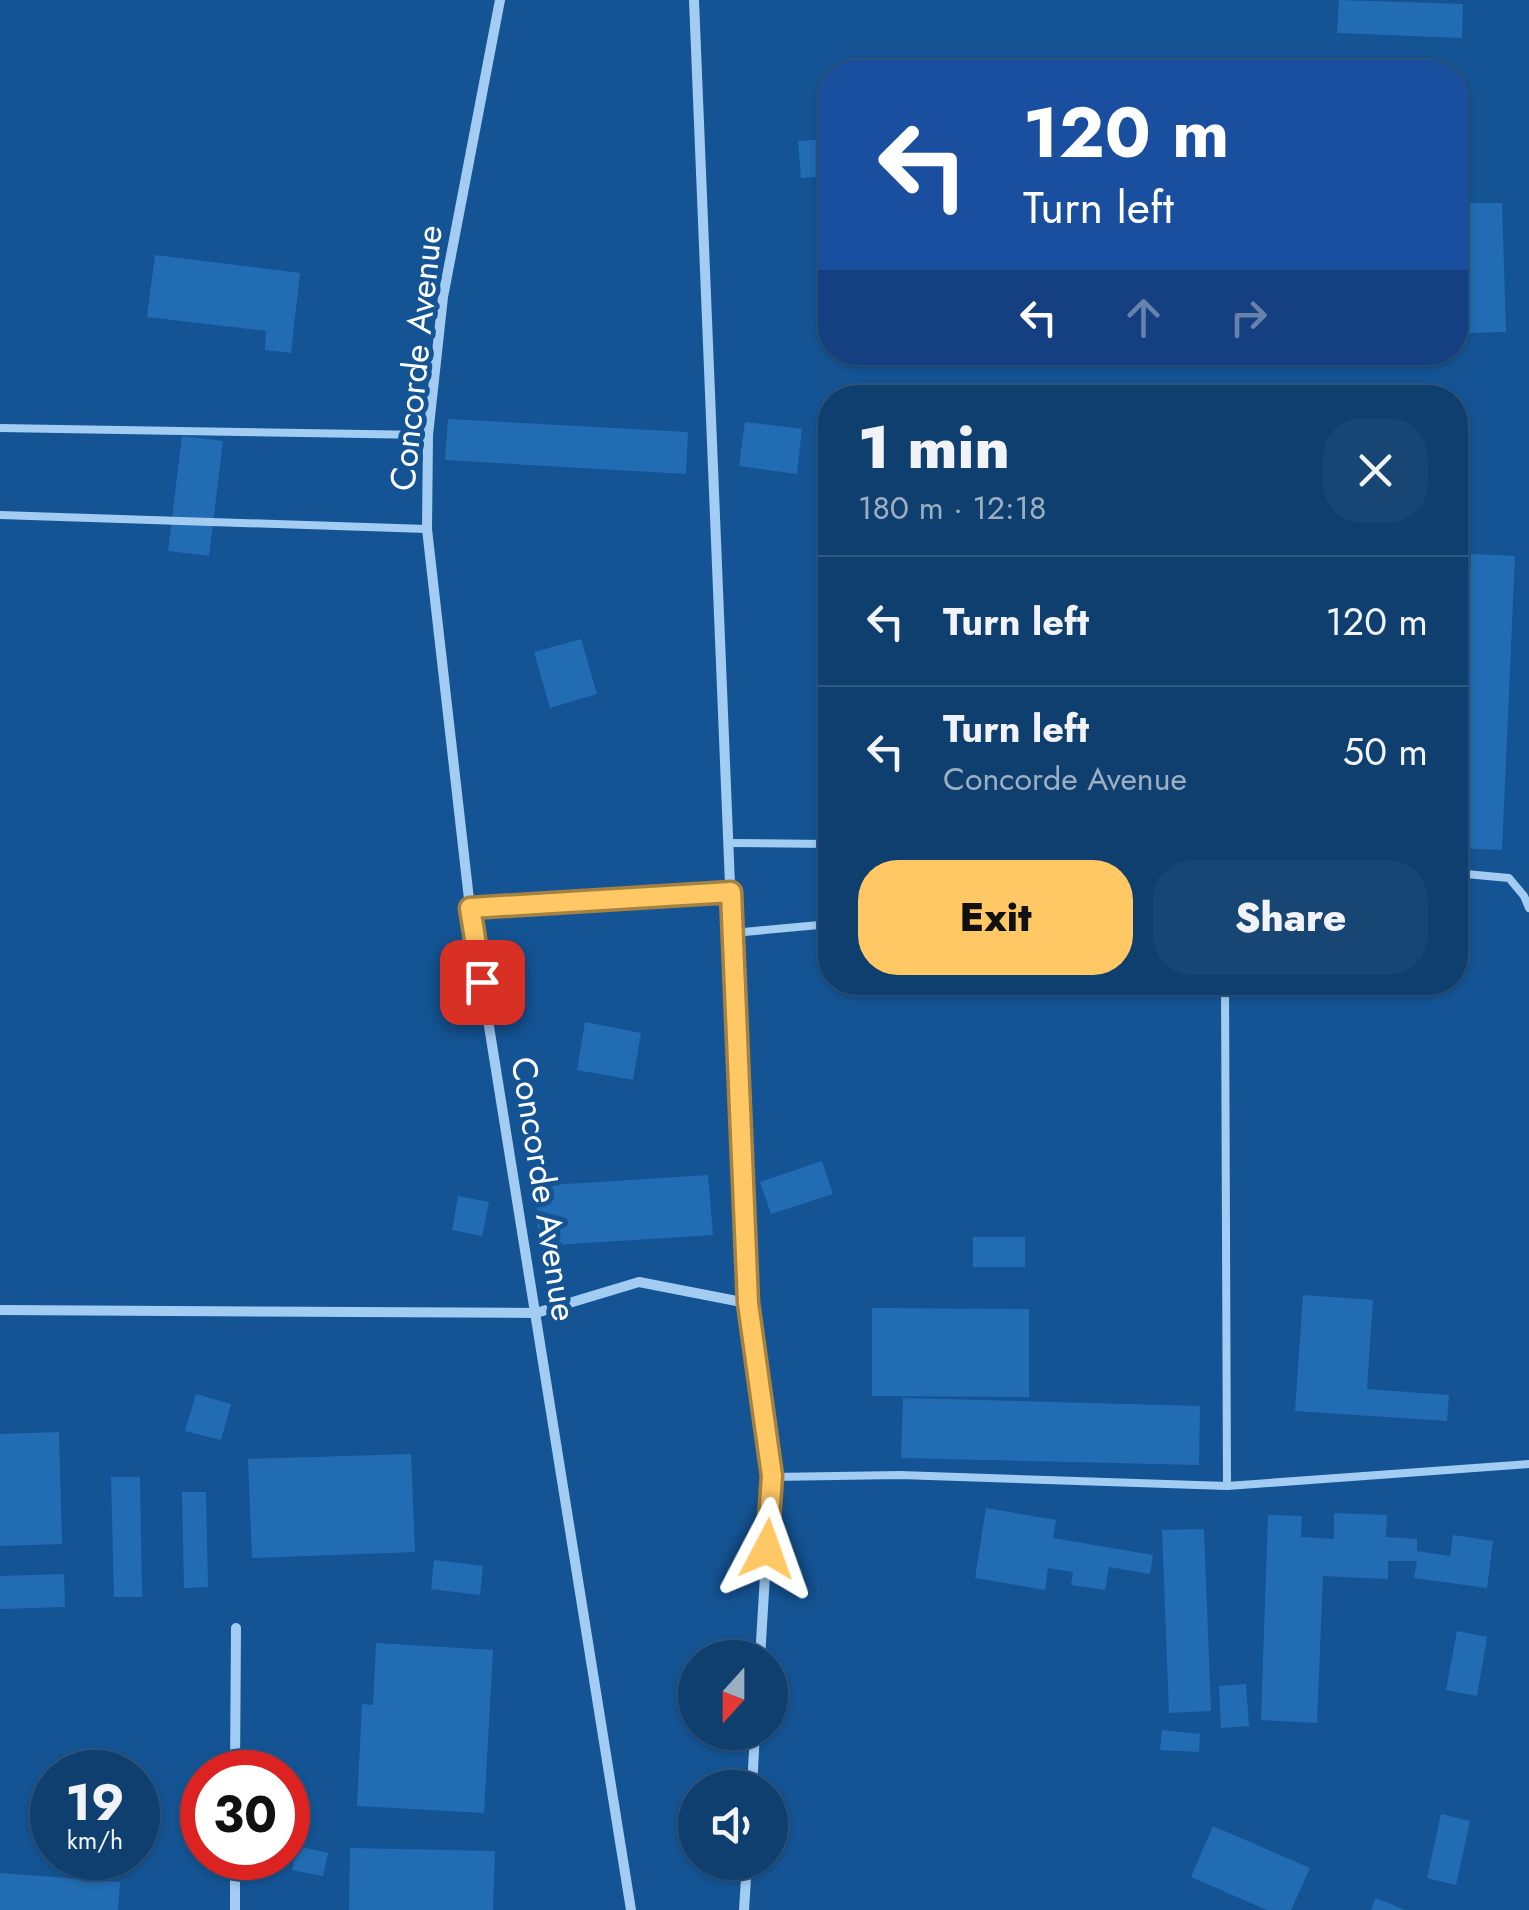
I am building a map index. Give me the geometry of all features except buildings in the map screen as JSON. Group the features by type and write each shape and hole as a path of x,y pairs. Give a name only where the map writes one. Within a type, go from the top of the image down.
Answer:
{"street":[{"name":"Concorde Avenue","path":"500,0 443,297 428,435 427,529 470,908 631,1910"},
{"path":"694,0 748,1303 772,1476 761,1640"},
{"path":"470,908 731,892"},
{"path":"0,1310 536,1312 639,1282 748,1303"},
{"path":"235,1750 236,1628"},
{"path":"235,1880 235,1910"},
{"path":"744,1910 746,1880"}],"lane":[{"path":"0,428 428,435"},
{"path":"0,516 427,529"},
{"path":"729,844 818,844"},
{"path":"1468,874 1509,878 1529,908"},
{"path":"732,933 818,925"},
{"path":"1225,995 1228,1486"},
{"path":"772,1476 900,1475 1228,1486 1529,1464"}],"route":[{"path":"482,982 470,908 731,892 748,1303 772,1476 767,1549"}]}
